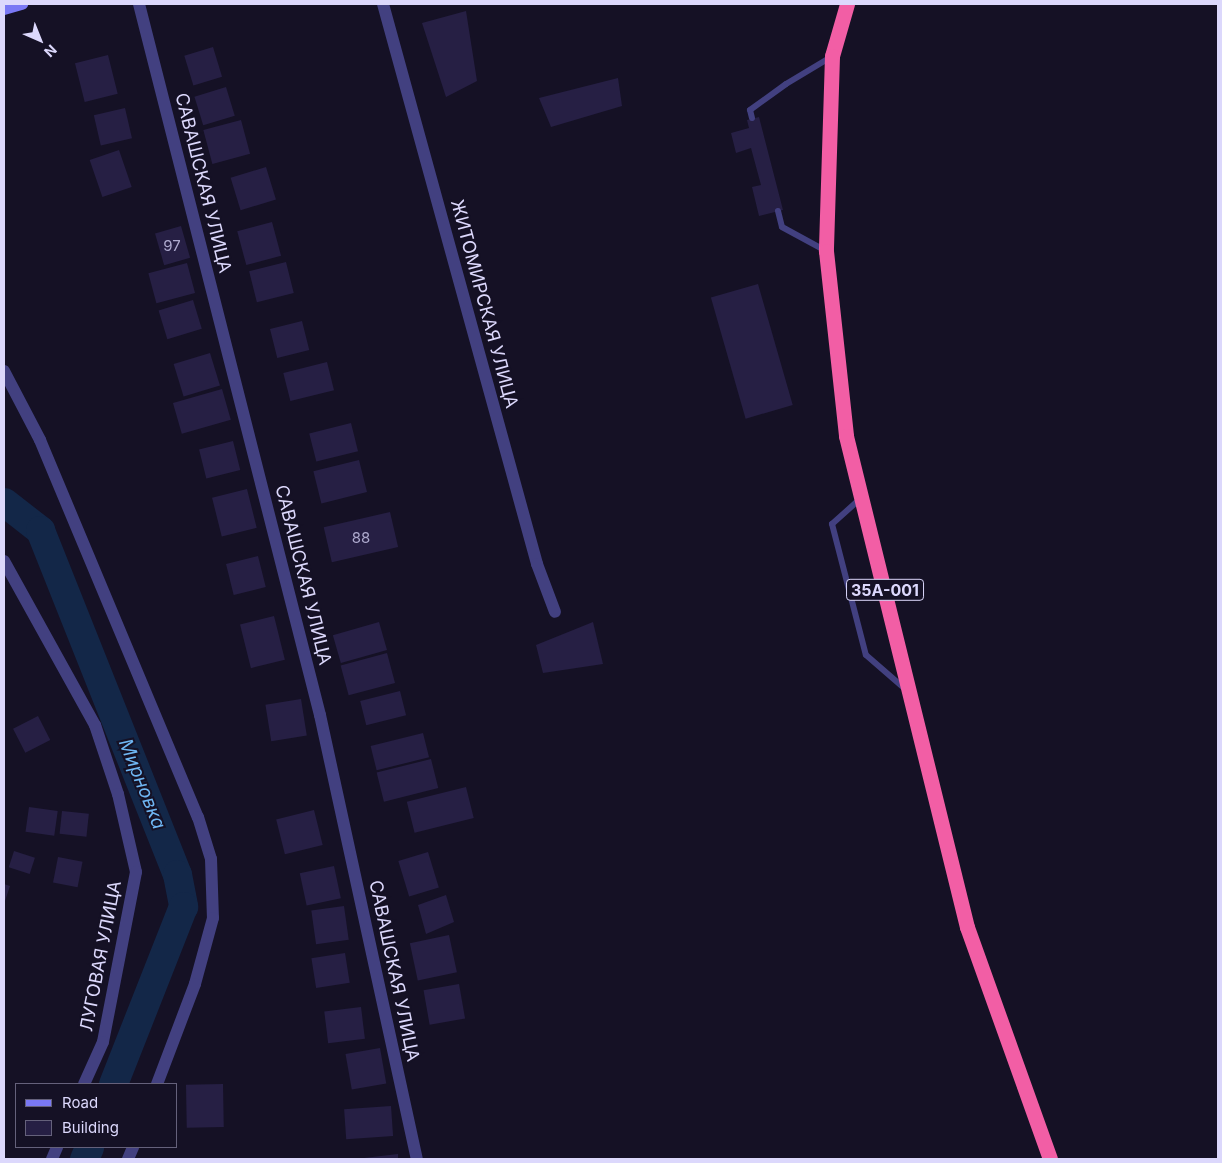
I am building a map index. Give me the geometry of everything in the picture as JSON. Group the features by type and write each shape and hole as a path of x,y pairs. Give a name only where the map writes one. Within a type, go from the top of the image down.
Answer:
{"highway":[{"name":"35А-001","path":"847,4 832,56 826,251 846,436 911,693 966,927 1050,1159"}],"main road":[{"path":"4,9 22,4"}],"street":[{"name":"САВАШСКАЯ УЛИЦА","path":"140,4 320,715 417,1159"},
{"name":"ЖИТОМИРСКАЯ УЛИЦА","path":"383,4 537,564 555,612"},
{"path":"4,371 44,450 198,817 210,860 213,918 195,984 157,1083"},
{"name":"ЛУГОВАЯ УЛИЦА","path":"4,561 95,725 118,794 136,872 103,1042 84,1083"}],"lane":[{"path":"752,118 750,110 786,84 832,56"},
{"path":"778,211 782,227 826,251"},
{"path":"862,497 832,524 866,655 911,693"}],"building":[{"path":"466,11 477,81 446,97 422,23"},
{"path":"213,47 222,77 193,85 184,56"},
{"path":"108,55 118,94 85,102 75,63"},
{"path":"618,78 622,106 551,127 539,98"},
{"path":"226,87 235,116 203,125 194,97"},
{"path":"125,108 132,138 101,145 94,115"},
{"path":"759,117 783,210 759,216 752,187 761,185 751,148 736,153 731,133 749,128 747,120"},
{"path":"241,120 250,154 212,164 203,130"},
{"path":"119,150 132,187 102,197 90,160"},
{"path":"266,167 276,200 241,210 231,178"},
{"path":"272,222 281,256 246,265 237,231"},
{"path":"181,226 190,258 164,265 155,233"},
{"path":"286,262 294,293 257,302 249,271"},
{"path":"187,263 195,293 156,303 148,273"},
{"path":"758,284 793,405 746,419 711,298"},
{"path":"193,300 202,329 167,339 159,311"},
{"path":"302,321 309,350 277,358 270,329"},
{"path":"210,353 220,386 184,397 174,364"},
{"path":"327,362 334,390 290,401 283,373"},
{"path":"222,389 231,420 182,434 173,403"},
{"path":"351,423 358,451 316,462 309,433"},
{"path":"233,441 240,470 206,479 199,449"},
{"path":"359,460 367,492 321,503 313,471"},
{"path":"247,489 257,528 222,537 212,498"},
{"path":"390,512 398,547 332,562 324,527"},
{"path":"258,556 266,587 234,595 226,564"},
{"path":"274,616 285,660 251,668 240,624"},
{"path":"379,622 387,650 341,663 333,635"},
{"path":"593,622 603,664 543,673 536,645"},
{"path":"387,653 395,683 349,695 341,665"},
{"path":"400,691 406,715 366,725 360,701"},
{"path":"301,699 307,736 271,741 265,705"},
{"path":"38,716 50,740 25,753 13,729"},
{"path":"423,733 429,757 377,770 371,746"},
{"path":"431,759 438,788 384,802 377,773"},
{"path":"466,787 474,818 415,833 407,802"},
{"path":"29,807 58,811 54,836 26,832"},
{"path":"314,810 323,845 285,854 276,819"},
{"path":"62,811 89,814 86,837 60,834"},
{"path":"14,851 35,858 30,874 9,867"},
{"path":"428,852 439,887 409,896 398,861"},
{"path":"58,857 83,862 78,887 53,883"},
{"path":"334,866 341,898 307,906 300,873"},
{"path":"4,884 10,886 4,904"},
{"path":"446,895 454,922 426,934 418,905"},
{"path":"344,906 349,940 316,944 311,911"},
{"path":"449,935 457,972 418,980 410,943"},
{"path":"345,953 350,983 316,988 311,958"},
{"path":"459,984 465,1018 430,1025 424,990"},
{"path":"361,1007 365,1039 328,1043 324,1012"},
{"path":"380,1048 386,1083 352,1090 346,1054"},
{"path":"223,1084 224,1127 187,1128 186,1085"},
{"path":"391,1106 393,1136 346,1139 344,1109"},
{"path":"398,1154 398,1159 364,1159 364,1158"}],"waterway":[{"name":"Мирновка","path":"4,502 40,530 177,874 183,906 113,1083"},
{"name":"Мирновка","path":"84,1159 89,1148"}]}
